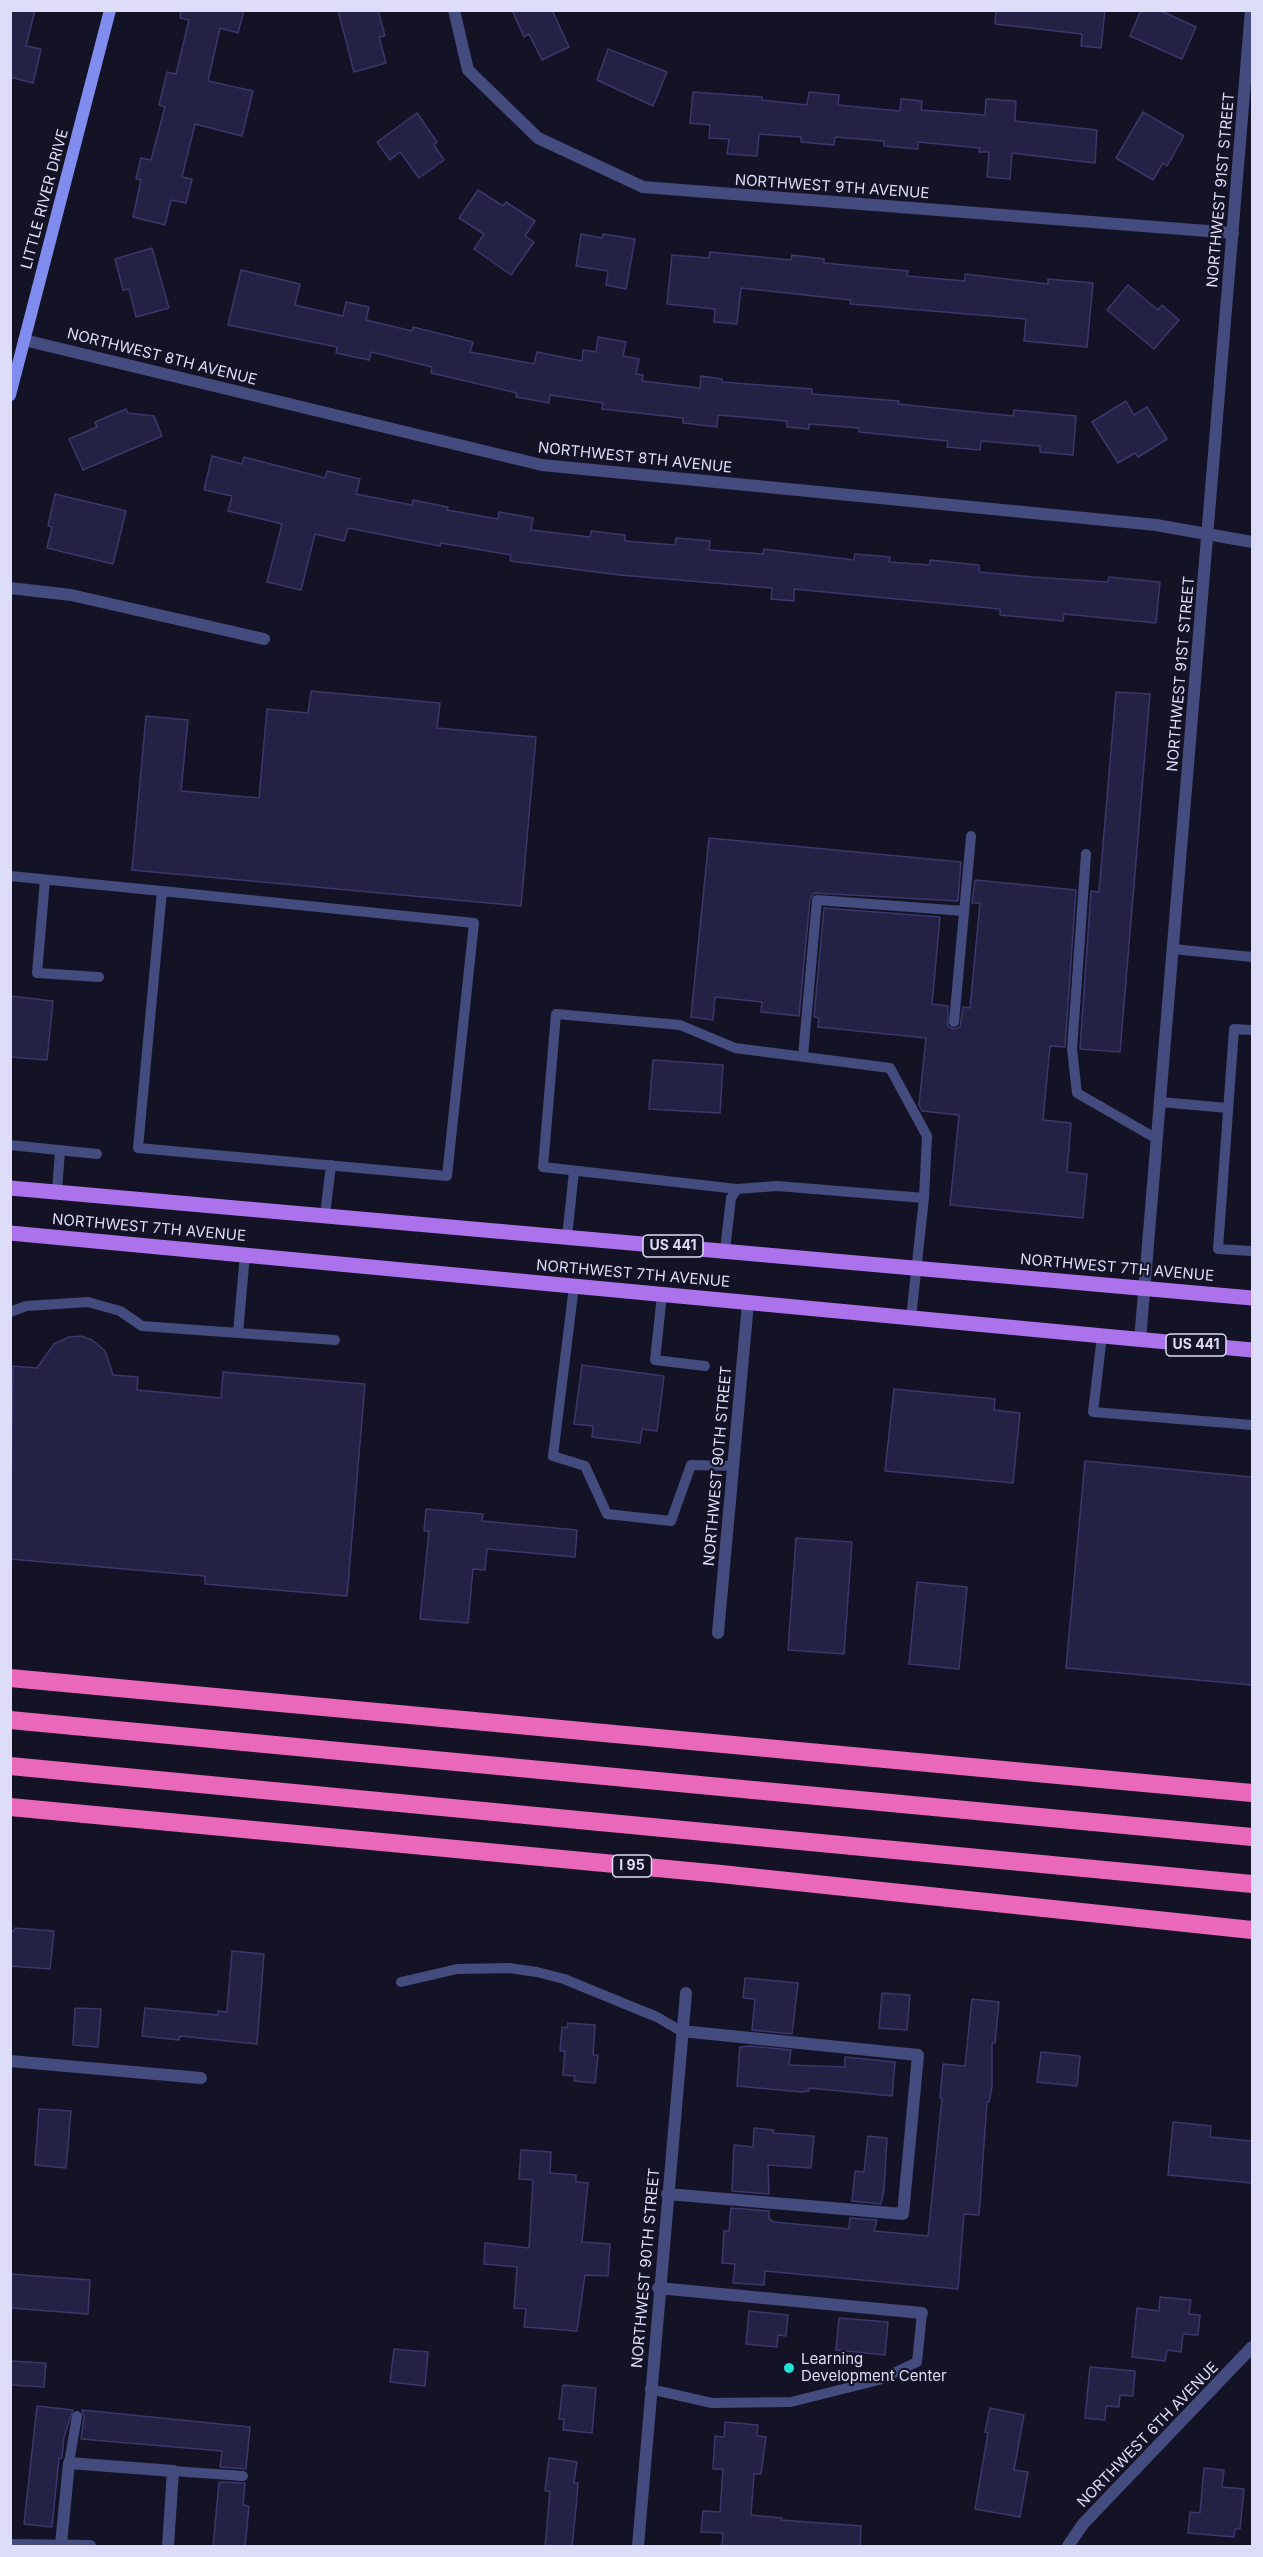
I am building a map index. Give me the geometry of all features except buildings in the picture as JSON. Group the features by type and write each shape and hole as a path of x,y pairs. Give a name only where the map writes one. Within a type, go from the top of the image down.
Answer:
{"highway":[{"path":"10,1678 1252,1793"},
{"path":"10,1720 1252,1837"},
{"path":"10,1766 1252,1884"},
{"name":"I 95","path":"10,1807 709,1873 1252,1930"}],"main road":[{"name":"NORTHWEST 7TH AVENUE","path":"10,1188 1252,1298"},
{"name":"NORTHWEST 7TH AVENUE","path":"10,1233 1252,1350"}],"street":[{"name":"LITTLE RIVER DRIVE","path":"10,395 110,10"},
{"name":"NORTHWEST 9TH AVENUE","path":"454,10 468,70 538,138 643,187 1233,233"},
{"name":"NORTHWEST 91ST STREET","path":"1140,1340 1251,10"},
{"name":"NORTHWEST 8TH AVENUE","path":"24,340 542,465 1155,525 1207,536 1252,542"},
{"path":"10,588 71,595 264,639"},
{"name":"NORTHWEST 90TH STREET","path":"718,1633 748,1303"},
{"name":"NORTHWEST 90TH STREET","path":"638,2547 658,2288 686,1993"},
{"path":"667,2194 903,2214 918,2055 681,2031"},
{"path":"10,2061 201,2078"},
{"path":"658,2288 922,2313"},
{"name":"NORTHWEST 6TH AVENUE","path":"1068,2547 1083,2524 1252,2347"},
{"path":"61,2544 69,2463 173,2471 168,2547"},
{"path":"10,2545 61,2544 90,2547"}],"lane":[{"path":"954,1023 971,836"},
{"path":"1086,854 1072,1049 1077,1093 1157,1139"},
{"path":"10,876 45,880 162,891 474,923 447,1176 138,1148 162,891"},
{"path":"45,880 37,973 99,977"},
{"path":"803,1056 817,900 964,912"},
{"path":"1173,950 1252,957"},
{"path":"911,1318 924,1198 927,1136 890,1068 735,1047 680,1025 556,1014 543,1167 737,1189 777,1186 924,1198"},
{"path":"1252,1030 1234,1029 1218,1249 1252,1251"},
{"path":"1160,1102 1228,1108"},
{"path":"10,1145 97,1154"},
{"path":"57,1192 60,1150"},
{"path":"325,1215 331,1166"},
{"path":"567,1237 574,1171"},
{"path":"724,1250 731,1197 737,1189"},
{"path":"238,1333 245,1254"},
{"path":"574,1286 554,1456 585,1467 607,1514 671,1521 691,1465 733,1466"},
{"path":"662,1295 655,1360 705,1366"},
{"path":"10,1312 26,1306 88,1302 120,1311 142,1326 335,1340"},
{"path":"1102,1336 1093,1412 1252,1425"},
{"path":"402,1982 458,1969 509,1968 537,1972 657,2017 681,2031"},
{"path":"650,2389 712,2403 791,2402 879,2380 917,2362 922,2313"},
{"path":"69,2463 77,2416"},
{"path":"173,2471 243,2475"}],"place":[{"name":"Learning Development Center","path":"789,2368"}]}
